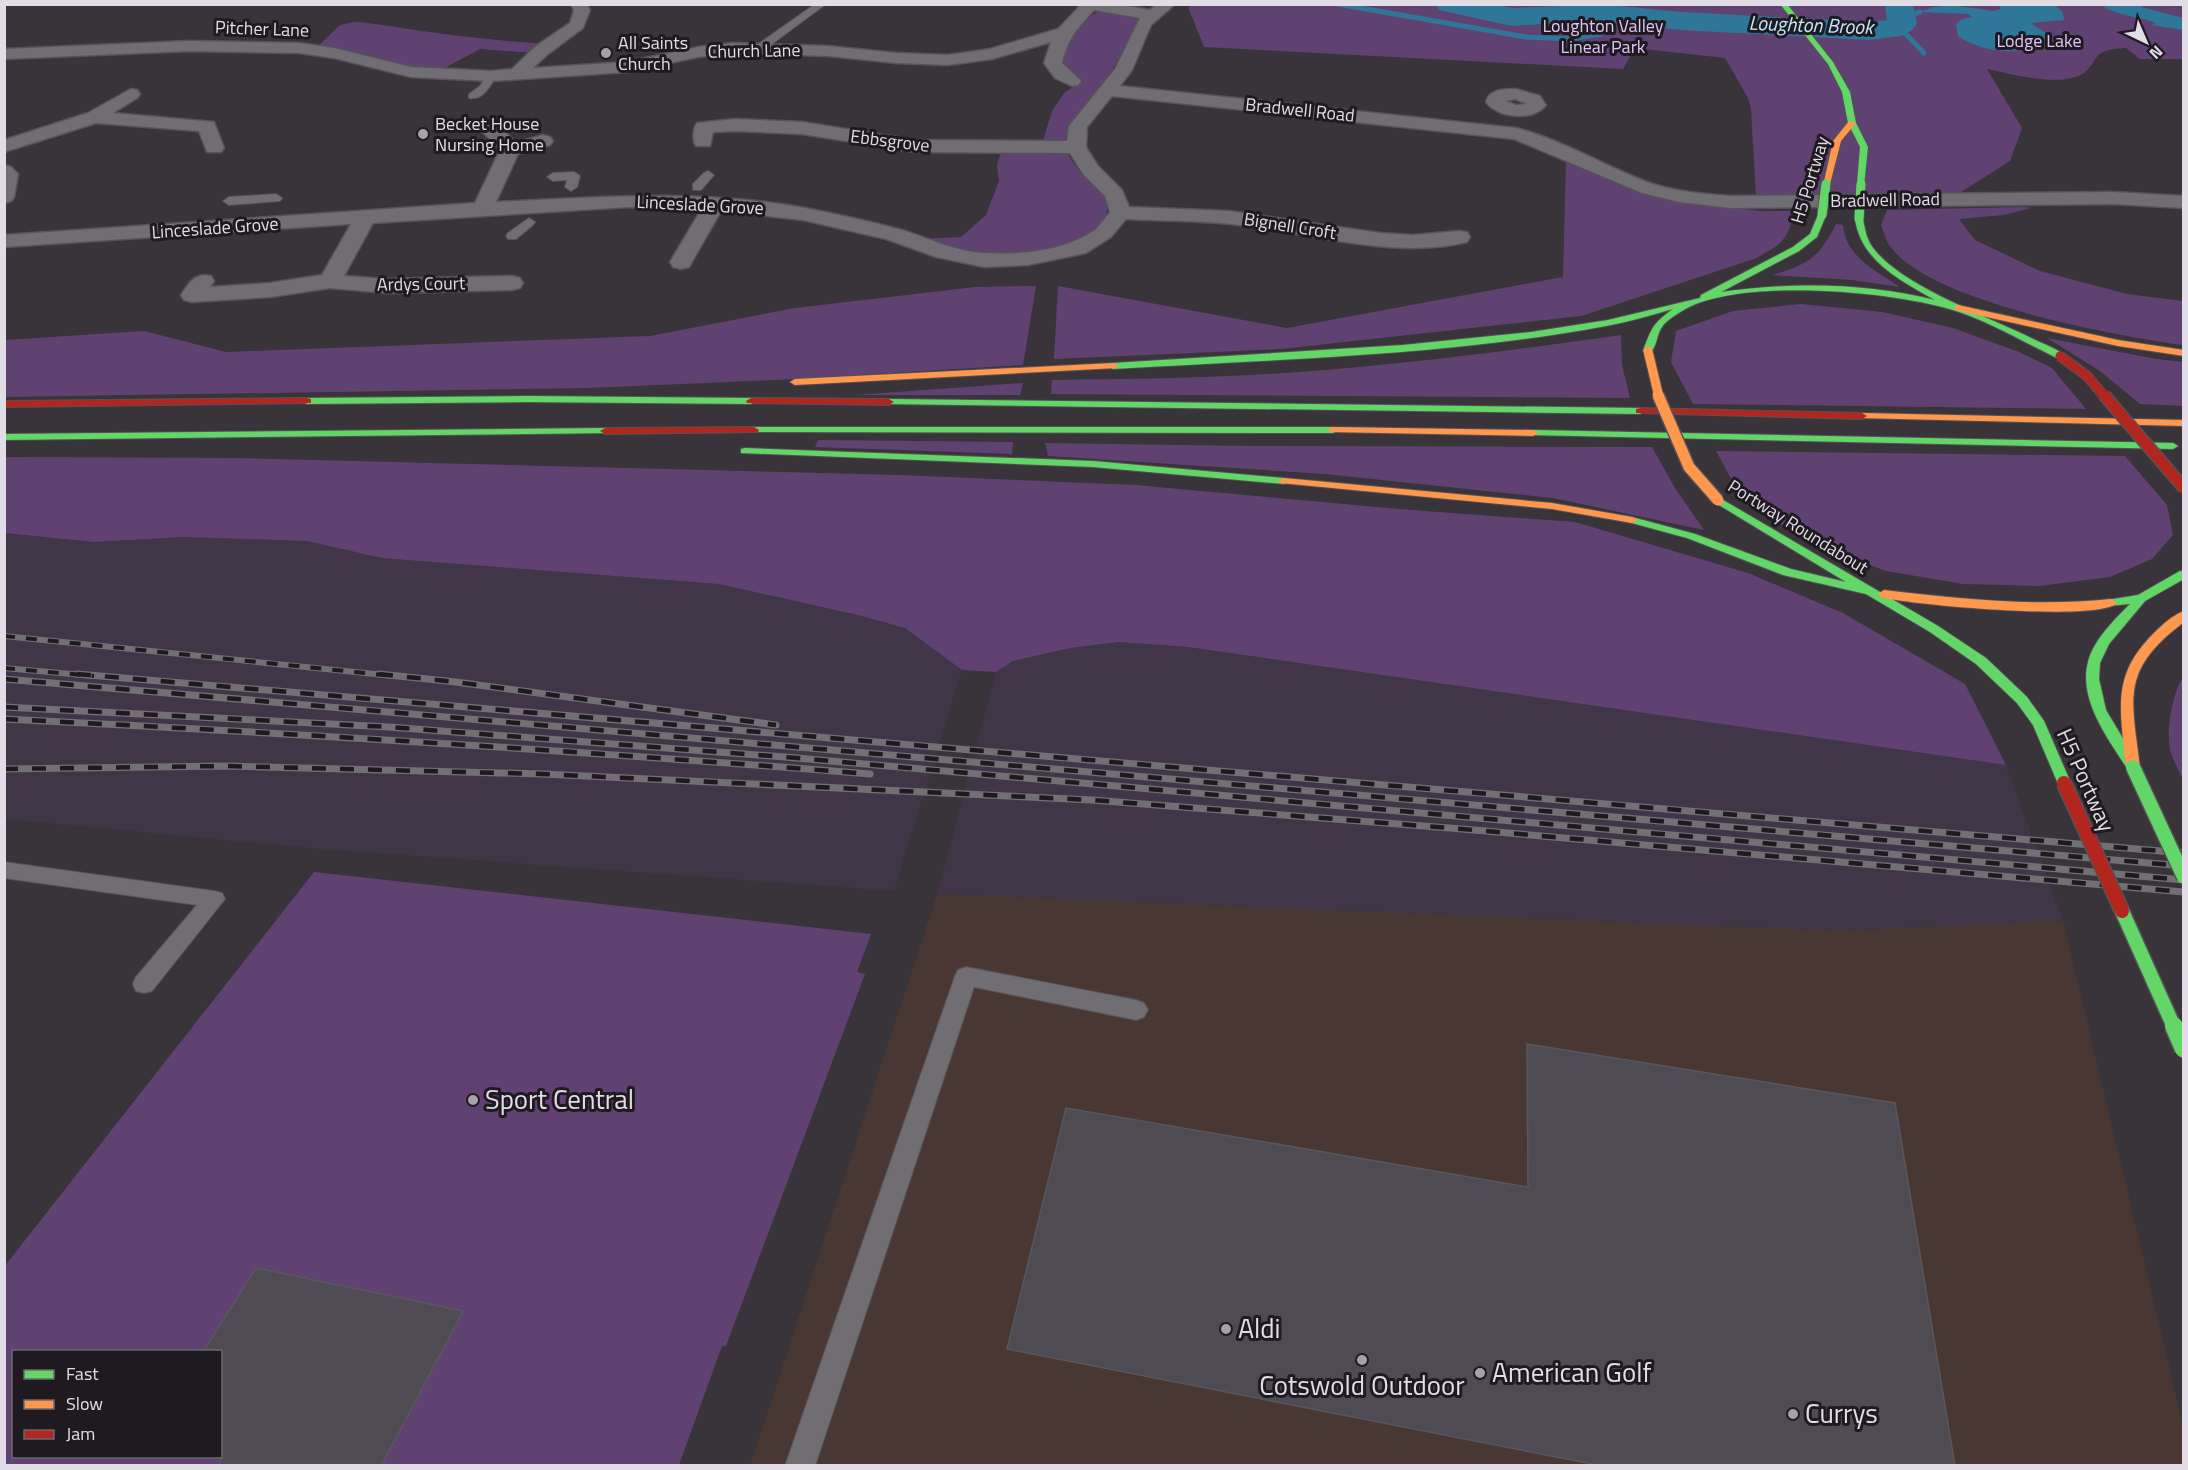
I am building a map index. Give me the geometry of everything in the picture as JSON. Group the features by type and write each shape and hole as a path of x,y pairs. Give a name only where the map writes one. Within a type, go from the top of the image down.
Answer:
{"main road":[{"name":"H5 Portway","path":"1786,8 1831,63 1846,93 1852,123 1864,147 1859,235 1869,251 1884,264 1956,308"},
{"name":"H5 Portway","path":"1704,297 1796,249 1814,235 1822,215 1826,184 1837,141 1852,123"},
{"name":"Portway Roundabout","path":"2184,488 2087,376 2060,356 1956,308 1882,294 1780,288 1704,297 1683,304 1657,322 1648,341 1656,390 1689,467 1718,500 1868,591 2026,609 2076,608 2141,598 2184,574"},
{"path":"780,382 1257,358 1403,348 1531,335 1608,323 1683,304"},
{"path":"1956,308 2118,343 2184,353"},
{"path":"526,399 711,387"},
{"path":"4,404 526,399 1455,408 2184,423"},
{"path":"4,438 921,428 1448,431 2184,446"},
{"path":"182,436 548,446"},
{"path":"726,450 1093,464 1552,506 1634,520 1692,537 1787,572 1868,591"},
{"name":"H5 Portway","path":"1868,591 1948,636 2009,687 2039,725 2184,1049"},
{"name":"H5 Portway","path":"2141,598 2107,638 2095,657 2090,676 2100,711 2133,767 2184,877"},
{"path":"2133,767 2126,700 2133,664 2164,628 2184,615"}],"street":[{"path":"516,75 543,50 577,25 582,10 579,4"},
{"path":"1120,213 1114,194 1090,170 1076,147 1078,126 1123,70 1144,23 1167,4"},
{"path":"1072,81 1061,75 1053,63 1058,44 1064,33 1087,5 1151,15"},
{"name":"Church Lane","path":"516,75 627,67 706,51 760,47 921,60 948,60 992,54 1064,33"},
{"name":"Pitcher Lane","path":"4,54 189,46 299,48 334,53 411,72 516,75"},
{"name":"Church Lane","path":"992,54 1053,63"},
{"name":"Bradwell Road","path":"1109,90 1492,130 1541,141 1610,174 1649,189 1689,198 1743,202 2113,198 2184,202"},
{"path":"4,146 95,117 130,92"},
{"path":"1492,130 1508,109"},
{"path":"95,117 169,125 214,123 214,148"},
{"name":"Ebbsgrove","path":"703,127 735,125 802,128 915,146 1076,147"},
{"path":"490,130 502,139 510,150"},
{"path":"510,150 543,141"},
{"path":"483,209 510,150"},
{"path":"4,171 8,174 4,197"},
{"name":"Linceslade Grove","path":"4,241 237,221 365,218 483,209 532,214 568,196 629,201 690,195 715,204 771,209 845,222 892,234 944,252 984,260 1028,258 1078,248 1104,233 1120,213"},
{"path":"681,262 715,204"},
{"name":"Bignell Croft","path":"1120,213 1229,217 1380,239 1413,241 1459,237"},
{"path":"330,281 365,218"},
{"name":"Ardys Court","path":"203,281 192,295 270,290 330,281 387,286 512,283"}],"lane":[{"path":"760,47 822,4"},
{"path":"473,96 484,88 491,76"},
{"path":"690,195 708,175"},
{"path":"554,177 574,176 568,196"},
{"path":"229,201 276,198"},
{"path":"237,221 249,200"},
{"path":"512,236 532,214"},
{"path":"4,870 214,899 144,984"},
{"path":"800,1466 966,976 1136,1010"}],"shaded area":[{"path":"4,533 94,542 183,537 307,541 382,558 719,584 858,615 905,628 962,670 894,891 309,848 5,819"},
{"path":"1119,642 1188,647 2006,765 2063,920 1842,931 937,894 996,672 1013,661 1071,648"},
{"path":"937,894 1842,931 2063,920 2172,1378 2184,1433 2183,1466 750,1466"}],"green space":[{"name":"Loughton Valley Linear Park","path":"1195,4 2183,5 2183,59 2140,59 2126,48 2113,49 2099,55 2084,73 2074,77 2049,80 1987,69 2022,128 2010,161 1958,194 1756,196 1751,109 1748,98 1725,58 1635,48 1623,69 1204,47 1188,7"},
{"path":"1100,11 1139,19 1105,84 1074,120 1063,144 1042,144 1052,111 1065,92 1083,81 1070,75 1060,63 1063,56 1080,26"},
{"path":"354,22 468,37 546,44 534,53 480,49 439,71 408,68 369,55 316,48 340,25"},
{"path":"1001,152 1067,153 1080,172 1104,197 1107,212 1102,223 1090,233 1072,242 1029,253 982,253 960,250 920,239 961,237 986,215 999,181 997,165"},
{"path":"1566,162 1666,200 1760,211 1795,211 1782,241 1754,259 1581,316 1281,349 1054,359 1058,286 1287,328 1563,277"},
{"path":"2031,208 2004,215 1959,219 1975,240 2040,271 2127,294 2183,301 2183,345 2115,334 1982,300 1943,284 1911,266 1890,246 1881,225 1887,210"},
{"path":"1836,224 1843,225 1849,246 1863,262 1900,287 1852,280 1772,275 1794,268 1811,258 1824,245"},
{"path":"1036,286 1023,365 776,380 586,388 5,397 5,340 144,331 226,352 650,336 795,308 975,287"},
{"path":"1801,304 1882,312 1953,328 2019,352 2052,368 2086,409 1693,404 1671,362 1676,331 1733,311"},
{"path":"1621,335 1622,365 1630,398 1051,394 1052,380 1207,377 1299,372 1460,356"},
{"path":"2047,338 2183,362 2183,406 2140,404 2100,371"},
{"path":"1023,383 1020,395 856,395"},
{"path":"818,440 1013,442 1012,454 815,447"},
{"path":"1045,443 1652,447 1675,488 1704,530 1553,498 1325,474 1048,456"},
{"path":"1716,451 2125,456 2167,505 2173,535 2152,559 2110,577 2039,586 1963,584 1886,571 1816,544 1774,520 1740,495"},
{"path":"5,457 239,458 898,475 1136,485 1398,509 1575,522 1748,573 1843,613 1965,684 2006,765 1188,647 1119,642 1071,648 1013,661 996,672 962,670 905,628 858,615 719,584 382,558 307,541 183,537 94,542 5,533"},
{"path":"2183,678 2183,779 2171,753 2169,725 2173,703"},
{"name":"Sport Central","path":"314,872 871,934 857,972 865,974 726,1346 722,1346 679,1465 5,1465 4,1267"}],"water":[{"name":"Lodge Lake","path":"1952,5 1993,11 2001,9 1999,5 2055,5 2063,13 2064,20 2031,23 2050,36 2048,43 2025,50 2002,51 1980,46 1958,36 1956,24 1962,19 1972,17 1968,14 1920,12 1934,7"},
{"name":"Lodge Lake","path":"2105,5 2145,5 2141,7 2183,18 2183,30 2152,25 2156,23 2117,13 2104,7"}],"building":[{"path":"1527,1044 1895,1103 1955,1466 1602,1466 1007,1349 1066,1108 1528,1187"},
{"path":"256,1268 463,1311 381,1466 220,1466 220,1458 222,1458 222,1350 204,1350"}],"waterway":[{"path":"1338,4 1526,37 1570,39 1601,34"},
{"name":"Loughton Brook","path":"1449,4 1512,17 1587,12 1681,21 1869,31 1890,30 1902,24 1899,4"},
{"path":"1902,18 1920,12"},
{"path":"1899,27 1924,53"}],"railway":[{"path":"4,636 394,676"},
{"path":"4,668 94,676"},
{"path":"77,674 2184,853"},
{"path":"379,674 456,682 776,725"},
{"path":"4,679 2184,866"},
{"path":"4,707 389,727 785,757 2184,880"},
{"path":"4,719 437,743 870,774"},
{"path":"4,769 226,766 543,774 1092,800 1462,829 2184,892"}],"traffic: fast":[{"path":"1783,4 1831,63 1846,92 1852,123 1864,147 1861,184"},
{"path":"1822,215 1826,184"},
{"path":"1859,219 1861,184"},
{"path":"1704,297 1796,249 1814,235 1822,215"},
{"path":"1859,219 1861,234 1869,248 1880,260 1894,272 1955,307"},
{"path":"1648,351 1660,322 1685,306 1719,295 1759,289 1803,288 1890,294 1957,308 1996,324 2060,356"},
{"path":"1113,366 1403,348 1531,335 1608,323 1683,304"},
{"path":"307,401 526,399 751,401"},
{"path":"889,402 1640,411"},
{"path":"754,430 1333,430"},
{"path":"4,437 605,431"},
{"path":"1533,433 2173,446"},
{"path":"745,451 1093,464 1284,481"},
{"path":"1718,500 1934,629 1981,661 2022,700 2039,724 2064,783"},
{"path":"1632,520 1691,536 1787,572 1866,590"},
{"path":"2111,603 2141,598 2184,574"},
{"path":"2133,767 2100,710 2094,695 2092,679 2094,663 2100,648 2141,598"},
{"path":"2133,767 2184,877"},
{"path":"2122,911 2184,1049"}],"traffic: slow":[{"path":"1826,184 1837,141 1852,123"},
{"path":"1958,308 2118,343 2184,353"},
{"path":"1648,351 1656,390 1689,467 1718,500"},
{"path":"795,382 1113,366"},
{"path":"1862,416 2184,423"},
{"path":"1333,430 1533,433"},
{"path":"1284,481 1552,506 1632,520"},
{"path":"1884,594 2026,607 2111,603"},
{"path":"2133,767 2127,717 2129,680 2135,664 2145,649 2184,615"}],"traffic: jam":[{"path":"2060,356 2087,376 2184,488"},
{"path":"4,404 307,401"},
{"path":"751,401 889,402"},
{"path":"1640,411 1862,416"},
{"path":"605,431 754,430"},
{"path":"2064,783 2122,911"}],"place":[{"name":"All Saints Church","path":"606,53"},
{"name":"Becket House Nursing Home","path":"423,134"},
{"name":"Sport Central","path":"473,1100"},
{"name":"Aldi","path":"1226,1329"},
{"name":"Cotswold Outdoor","path":"1362,1360"},
{"name":"American Golf","path":"1480,1373"},
{"name":"Currys","path":"1793,1414"}]}
